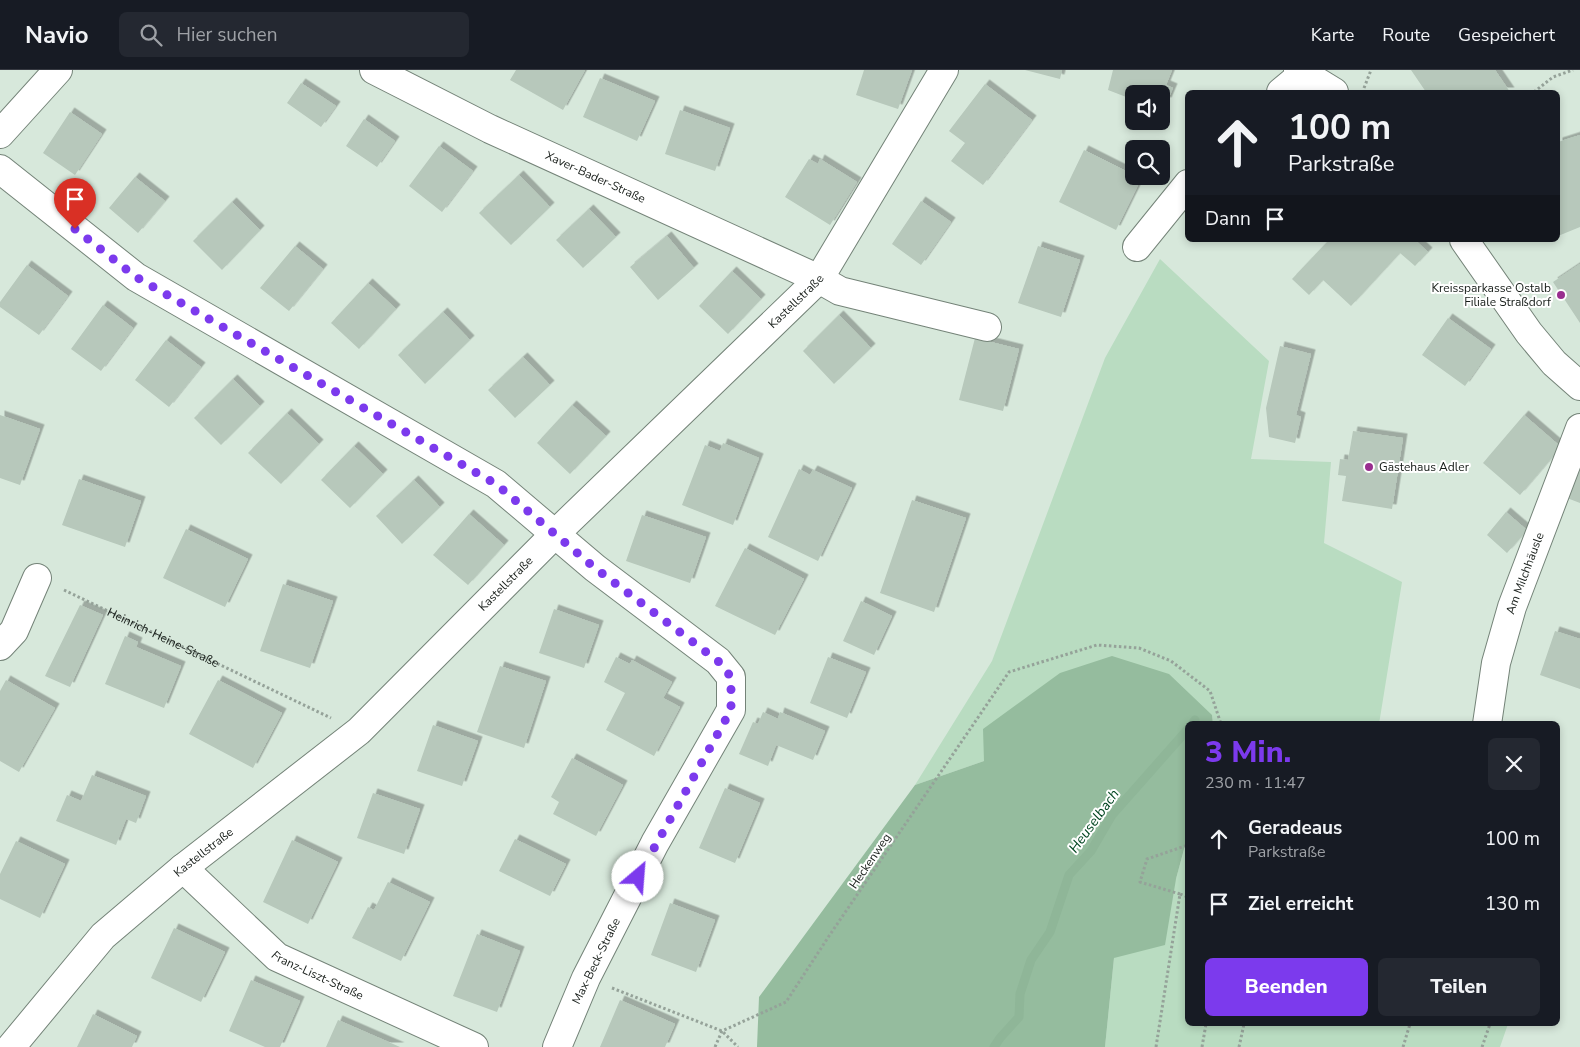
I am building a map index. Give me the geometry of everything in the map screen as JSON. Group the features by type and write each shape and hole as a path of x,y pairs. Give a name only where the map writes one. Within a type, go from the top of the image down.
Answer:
{"street":[{"path":"0,134 58,70"},
{"name":"Xaver-Bader-Straße","path":"374,70 490,129 840,291 987,327"},
{"name":"Kastellstraße","path":"11,1047 103,936 183,868 359,731 555,534 819,280 944,70"},
{"path":"1283,90 1301,72 1331,90"},
{"name":"Max-Beck-Straße","path":"0,169 136,277 496,484 595,568 718,661 731,677 731,710 656,843 586,978 557,1047"},
{"path":"1137,247 1185,188"},
{"path":"1465,242 1529,333 1554,364 1580,386"},
{"name":"Am Milchhäusle","path":"1487,721 1496,663 1512,607 1580,428"},
{"path":"0,646 14,631 37,578"},
{"name":"Franz-Liszt-Straße","path":"183,868 276,957 474,1047"}],"path":[{"path":"1363,90 1371,70"},
{"path":"1537,90 1553,77 1573,70"},
{"name":"Heinrich-Heine-Straße","path":"37,578 359,731"},
{"name":"Heckenweg","path":"722,1031 786,1002 1009,672 1097,645 1139,648 1172,661 1210,690 1220,721"},
{"path":"1185,846 1147,859 1140,882 1185,896"},
{"path":"1156,1047 1180,894"},
{"path":"586,978 722,1031 738,1047"},
{"path":"1202,1047 1206,1026"},
{"path":"1240,1047 1244,1026"},
{"path":"1403,1047 1409,1026"},
{"path":"1482,1047 1489,1026"},
{"path":"715,1047 722,1031"}],"green space":[{"path":"1160,259 1269,361 1251,459 1331,462 1324,543 1402,582 1379,721 1213,721 1212,715 984,761 915,785 992,661 1105,358"},
{"path":"1112,656 1169,674 1212,715 1213,721 1185,721 1185,845 1176,879 1165,945 1114,958 1105,1047 757,1047 759,997 915,785 984,761 983,729 1060,673"},
{"path":"1185,845 1185,1026 1507,1026 1500,1047 1105,1047 1114,958 1176,879"}],"building":[{"path":"516,70 585,70 563,110 510,80"},
{"path":"864,70 912,70 898,109 856,95"},
{"path":"1025,70 1062,70 1060,79"},
{"path":"1113,70 1172,70 1166,85 1125,85 1125,97 1108,90"},
{"path":"1411,70 1495,70 1509,90 1425,90"},
{"path":"600,78 655,101 637,141 583,117"},
{"path":"301,83 336,106 321,127 287,103"},
{"path":"985,84 1032,120 983,185 951,161 965,143 949,131"},
{"path":"680,110 730,128 715,171 665,154"},
{"path":"70,112 102,134 75,175 43,153"},
{"path":"364,119 395,141 377,167 346,146"},
{"path":"1580,135 1580,227 1560,235 1560,141"},
{"path":"439,146 473,171 442,212 409,186"},
{"path":"1084,150 1125,170 1125,185 1138,185 1116,230 1059,202"},
{"path":"809,159 818,164 820,159 857,182 830,225 785,197"},
{"path":"519,175 550,207 511,245 479,213"},
{"path":"135,177 165,201 138,233 109,208"},
{"path":"921,201 951,222 921,265 892,244"},
{"path":"232,202 260,230 222,270 193,241"},
{"path":"589,209 616,237 583,268 556,240"},
{"path":"667,236 694,268 658,300 630,267"},
{"path":"1327,242 1417,242 1428,252 1415,266 1400,253 1351,306 1323,280 1309,295 1292,279"},
{"path":"295,246 323,269 289,311 260,288"},
{"path":"1038,246 1080,260 1061,317 1018,303"},
{"path":"1580,264 1580,323 1553,282"},
{"path":"27,265 68,296 39,335 0,307 0,302"},
{"path":"732,271 761,299 728,334 699,306"},
{"path":"368,283 396,309 359,349 331,323"},
{"path":"103,305 133,328 101,371 71,349"},
{"path":"443,312 470,340 425,384 398,355"},
{"path":"839,315 871,348 834,384 803,351"},
{"path":"1448,318 1491,349 1465,386 1422,355"},
{"path":"975,338 1019,349 1003,411 959,400"},
{"path":"166,340 201,367 169,407 135,380"},
{"path":"1280,346 1311,354 1296,415 1301,417 1295,443 1269,437 1266,408"},
{"path":"523,357 550,385 515,418 488,390"},
{"path":"233,379 260,406 221,445 194,418"},
{"path":"572,405 606,436 570,474 537,443"},
{"path":"287,413 319,444 281,484 248,453"},
{"path":"0,415 40,429 20,485 0,478"},
{"path":"1524,415 1561,447 1520,495 1483,463"},
{"name":"Gästehaus Adler","path":"1353,431 1403,438 1392,509 1342,501 1346,476 1338,475 1340,459 1348,460"},
{"path":"723,443 759,458 733,525 682,505 705,445 720,451"},
{"path":"354,446 383,474 350,508 321,480"},
{"path":"799,469 810,475 813,470 852,488 818,561 768,537"},
{"path":"1580,469 1580,503 1567,498"},
{"path":"79,479 141,501 125,547 62,525"},
{"path":"414,480 440,507 402,544 376,516"},
{"path":"912,500 966,518 934,612 880,593"},
{"path":"1506,512 1527,530 1507,553 1487,535"},
{"path":"469,514 504,545 468,585 433,555"},
{"path":"642,515 706,537 690,583 626,561"},
{"path":"186,529 248,559 225,607 163,578"},
{"path":"745,548 804,579 775,635 715,606"},
{"path":"283,584 333,601 310,668 260,651"},
{"path":"861,601 892,616 874,655 843,641"},
{"path":"80,605 103,615 70,687 45,676"},
{"path":"554,609 599,625 584,668 539,653"},
{"path":"1555,631 1580,639 1580,689 1540,675"},
{"path":"125,636 138,642 136,647 181,666 164,708 105,684"},
{"path":"616,657 630,664 632,660 672,682 663,698 680,707 654,756 606,730 625,693 604,682"},
{"path":"828,657 866,672 847,718 810,703"},
{"path":"500,666 546,681 524,748 477,732"},
{"path":"6,680 55,708 19,772 0,761 0,691"},
{"path":"218,680 282,713 253,768 189,734"},
{"path":"763,712 778,719 780,712 825,731 813,760 776,745 768,766 739,754 753,722 758,724"},
{"path":"433,725 478,741 462,786 417,771"},
{"path":"572,758 623,785 596,836 553,814 559,802 551,797"},
{"path":"92,775 146,796 136,823 126,819 116,845 56,821 67,795 81,801"},
{"path":"725,788 760,803 735,863 699,848"},
{"path":"373,793 420,809 404,854 357,838"},
{"path":"515,839 566,864 550,896 499,871"},
{"path":"292,840 338,862 308,924 263,902"},
{"path":"16,841 65,864 40,918 0,899 0,874"},
{"path":"388,882 430,902 401,961 352,938 368,907 374,910"},
{"path":"670,903 715,920 696,972 651,955"},
{"path":"174,928 225,952 201,1002 151,978"},
{"path":"477,934 520,951 497,1012 453,996"},
{"path":"251,980 300,1001 280,1047 265,1047 229,1031"},
{"path":"620,1000 675,1024 665,1047 600,1047"},
{"path":"93,1014 137,1036 132,1047 77,1047"},
{"path":"338,1020 400,1047 326,1047"}],"waterway":[{"name":"Heuselbach","path":"994,1047 1019,1017 1020,994 1031,960 1050,932 1069,875 1091,851 1112,815 1185,732"}],"place":[{"name":"Kreissparkasse Ostalb Filiale Straßdorf","path":"1561,295"},
{"name":"Gästehaus Adler","path":"1369,467"}],"route":[{"path":"75,229 136,277 496,484 595,568 718,661 731,677 731,710 638,877"}]}
